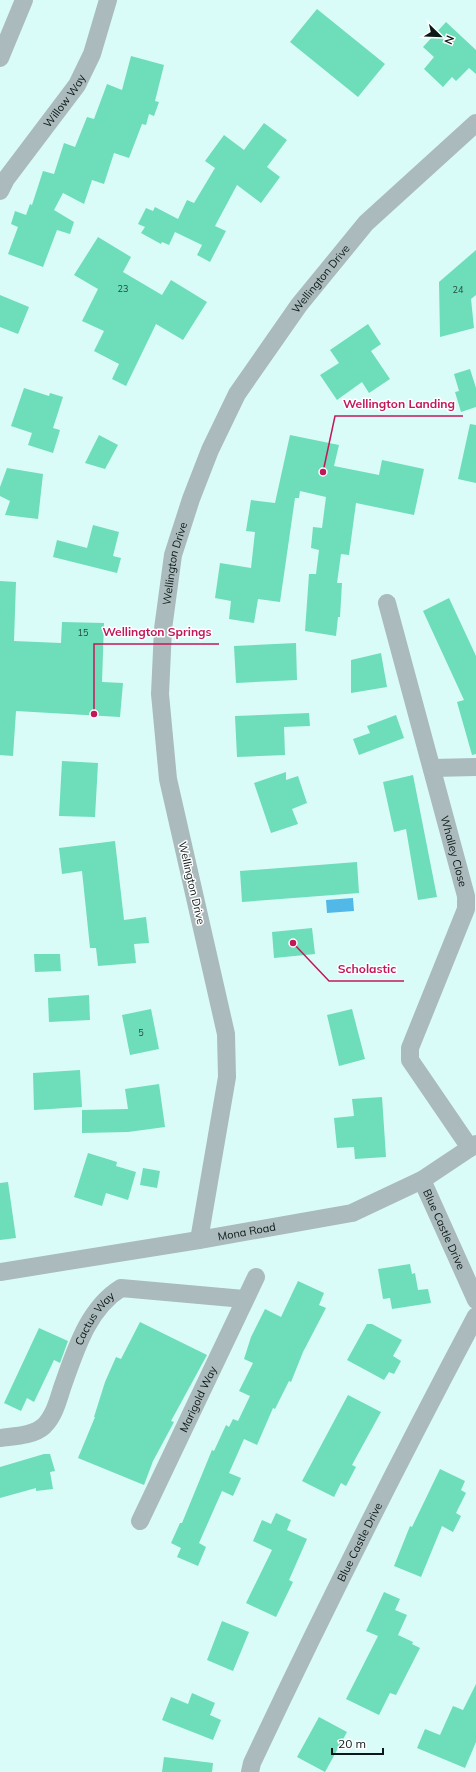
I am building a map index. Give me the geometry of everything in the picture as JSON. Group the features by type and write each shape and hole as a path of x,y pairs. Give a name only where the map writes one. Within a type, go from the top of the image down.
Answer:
{"street":[{"path":"0,58 5,35 24,0"},
{"name":"Willow Way","path":"0,191 6,179 77,85 92,54 108,0"},
{"name":"Wellington Drive","path":"199,1240 227,1077 226,1034 168,779 160,694 163,629 173,555 191,499 210,450 237,394 300,305 366,223 476,124"},
{"name":"Whalley Close","path":"387,603 466,896 466,909 410,1048 410,1060 473,1146"},
{"path":"432,768 476,767"},
{"name":"Mona Road","path":"0,1272 352,1214 422,1180 473,1146"},
{"name":"Blue Castle Drive","path":"422,1180 476,1300"},
{"name":"Marigold Way","path":"140,1521 244,1299 256,1277"},
{"name":"Cactus Way","path":"0,1438 32,1433 43,1426 54,1412 78,1342 91,1320 110,1295 121,1288 244,1299"},
{"name":"Blue Castle Drive","path":"250,1772 252,1763 302,1656 382,1495 476,1316"}],"water":[{"path":"353,898 354,911 327,913 326,900"}],"building":[{"path":"317,9 385,64 358,97 290,42"},
{"path":"446,22 476,50 476,74 469,68 456,81 452,77 443,87 424,69 434,57 423,47"},
{"path":"131,56 164,65 155,101 159,102 154,116 149,114 146,125 142,124 129,158 114,153 104,184 92,180 84,204 63,193 54,210 74,222 70,234 57,230 43,267 8,254 18,227 11,224 15,211 26,215 30,204 32,205 43,171 54,174 64,143 75,147 87,117 94,119 107,84 122,90"},
{"path":"264,123 287,140 267,167 280,177 261,203 237,185 215,226 226,231 210,262 197,255 202,245 175,232 169,245 162,242 161,244 141,233 145,227 138,224 146,208 153,211 155,207 178,219 187,200 194,203 215,168 205,161 224,135 244,150"},
{"path":"98,237 131,257 123,272 162,295 171,280 207,302 183,340 156,324 126,386 112,379 119,364 94,351 104,331 82,321 98,289 74,275"},
{"path":"476,250 476,295 471,299 474,328 440,337 439,282"},
{"path":"0,295 29,307 18,334 0,327"},
{"path":"368,324 381,344 371,351 390,379 369,393 362,382 337,400 320,375 339,363 330,350"},
{"path":"470,369 476,388 476,407 461,412 455,392 459,391 454,374"},
{"path":"24,388 49,396 50,393 63,397 53,428 60,430 53,453 28,445 32,433 11,426"},
{"path":"470,424 476,425 476,483 458,479"},
{"path":"99,435 118,445 105,469 85,463"},
{"path":"290,435 339,445 334,466 379,475 382,460 424,469 414,515 356,503 349,555 341,554 337,583 342,583 340,617 338,617 336,636 305,631 309,574 316,574 319,550 311,548 313,527 322,528 326,497 300,491 299,498 295,498 280,602 258,599 254,623 229,619 231,601 215,598 220,563 251,568 255,532 246,531 251,500 275,503"},
{"path":"7,468 43,474 38,519 5,515 10,501 0,496 0,487"},
{"path":"93,525 119,532 113,556 121,558 117,573 53,557 57,540 87,548"},
{"path":"0,581 16,582 14,641 61,643 62,622 104,623 102,682 123,683 120,717 16,711 13,756 0,755"},
{"path":"449,598 476,656 476,754 472,755 457,702 464,700 423,611"},
{"path":"296,643 297,680 236,683 234,646"},
{"path":"381,653 387,687 351,693 351,660"},
{"path":"309,713 310,726 284,727 285,755 237,757 235,716"},
{"path":"396,715 404,738 359,755 353,739 370,733 367,726"},
{"path":"62,761 98,763 95,817 59,816"},
{"path":"286,772 286,780 298,776 307,803 292,809 298,824 271,833 254,783"},
{"path":"413,775 437,897 418,900 406,829 394,832 383,782"},
{"path":"115,841 124,920 146,917 149,943 134,944 136,963 98,966 96,948 90,948 82,871 62,874 59,848"},
{"path":"357,862 359,893 242,902 240,871"},
{"path":"312,928 315,954 274,958 272,932"},
{"path":"34,954 60,954 61,971 35,972"},
{"path":"89,995 90,1020 49,1022 48,998"},
{"path":"151,1009 159,1049 130,1055 122,1015"},
{"path":"352,1009 365,1059 339,1066 327,1015"},
{"path":"80,1070 82,1107 34,1110 33,1073"},
{"path":"159,1084 165,1127 128,1132 82,1133 82,1110 128,1109 125,1089"},
{"path":"382,1097 386,1157 355,1159 354,1147 337,1148 334,1118 354,1116 352,1099"},
{"path":"88,1153 117,1162 116,1166 136,1172 128,1200 106,1193 102,1206 74,1197"},
{"path":"143,1168 160,1171 157,1188 140,1185"},
{"path":"8,1182 16,1238 0,1240 0,1183"},
{"path":"410,1264 412,1274 415,1273 418,1290 428,1289 431,1303 392,1309 390,1298 383,1299 378,1269"},
{"path":"298,1281 324,1293 319,1305 326,1308 303,1352 291,1382 289,1381 275,1409 273,1408 257,1445 244,1439 229,1473 241,1478 233,1496 222,1491 199,1543 206,1547 198,1566 177,1557 181,1548 171,1543 180,1523 182,1523 212,1450 214,1451 226,1425 229,1427 233,1419 238,1421 250,1396 239,1391 253,1363 244,1359 251,1337 265,1309 281,1317"},
{"path":"140,1322 207,1355 171,1421 174,1422 153,1461 144,1485 78,1458 95,1417 105,1382 116,1357 121,1359"},
{"path":"367,1324 372,1324 402,1340 393,1356 401,1361 394,1374 389,1372 384,1380 347,1360"},
{"path":"39,1328 68,1341 60,1363 54,1360 34,1402 27,1398 21,1411 4,1403"},
{"path":"348,1395 381,1412 352,1465 356,1467 346,1486 341,1483 334,1497 302,1481"},
{"path":"44,1454 50,1454 55,1471 50,1472 53,1489 36,1491 36,1488 0,1498 0,1467"},
{"path":"440,1469 465,1481 461,1490 466,1493 456,1513 461,1516 453,1532 442,1526 421,1577 394,1566 410,1526 412,1527"},
{"path":"276,1513 291,1520 287,1530 307,1539 289,1580 293,1582 276,1617 246,1603 272,1550 253,1541 262,1520 271,1524"},
{"path":"384,1592 400,1599 395,1610 407,1615 398,1635 413,1642 412,1644 420,1648 396,1695 390,1693 379,1715 346,1699 378,1636 366,1631"},
{"path":"222,1621 249,1632 233,1671 207,1660"},
{"path":"476,1684 476,1742 465,1768 417,1748 425,1729 440,1735 453,1706 463,1710"},
{"path":"192,1693 215,1703 210,1715 221,1720 213,1740 162,1720 171,1697 188,1704"},
{"path":"319,1717 347,1732 325,1772 297,1757"},
{"path":"164,1757 213,1763 212,1772 162,1772"}],"place":[{"name":"Wellington Landing","path":"323,472"},
{"name":"Wellington Springs","path":"94,714"},
{"name":"Scholastic","path":"293,943"}]}
